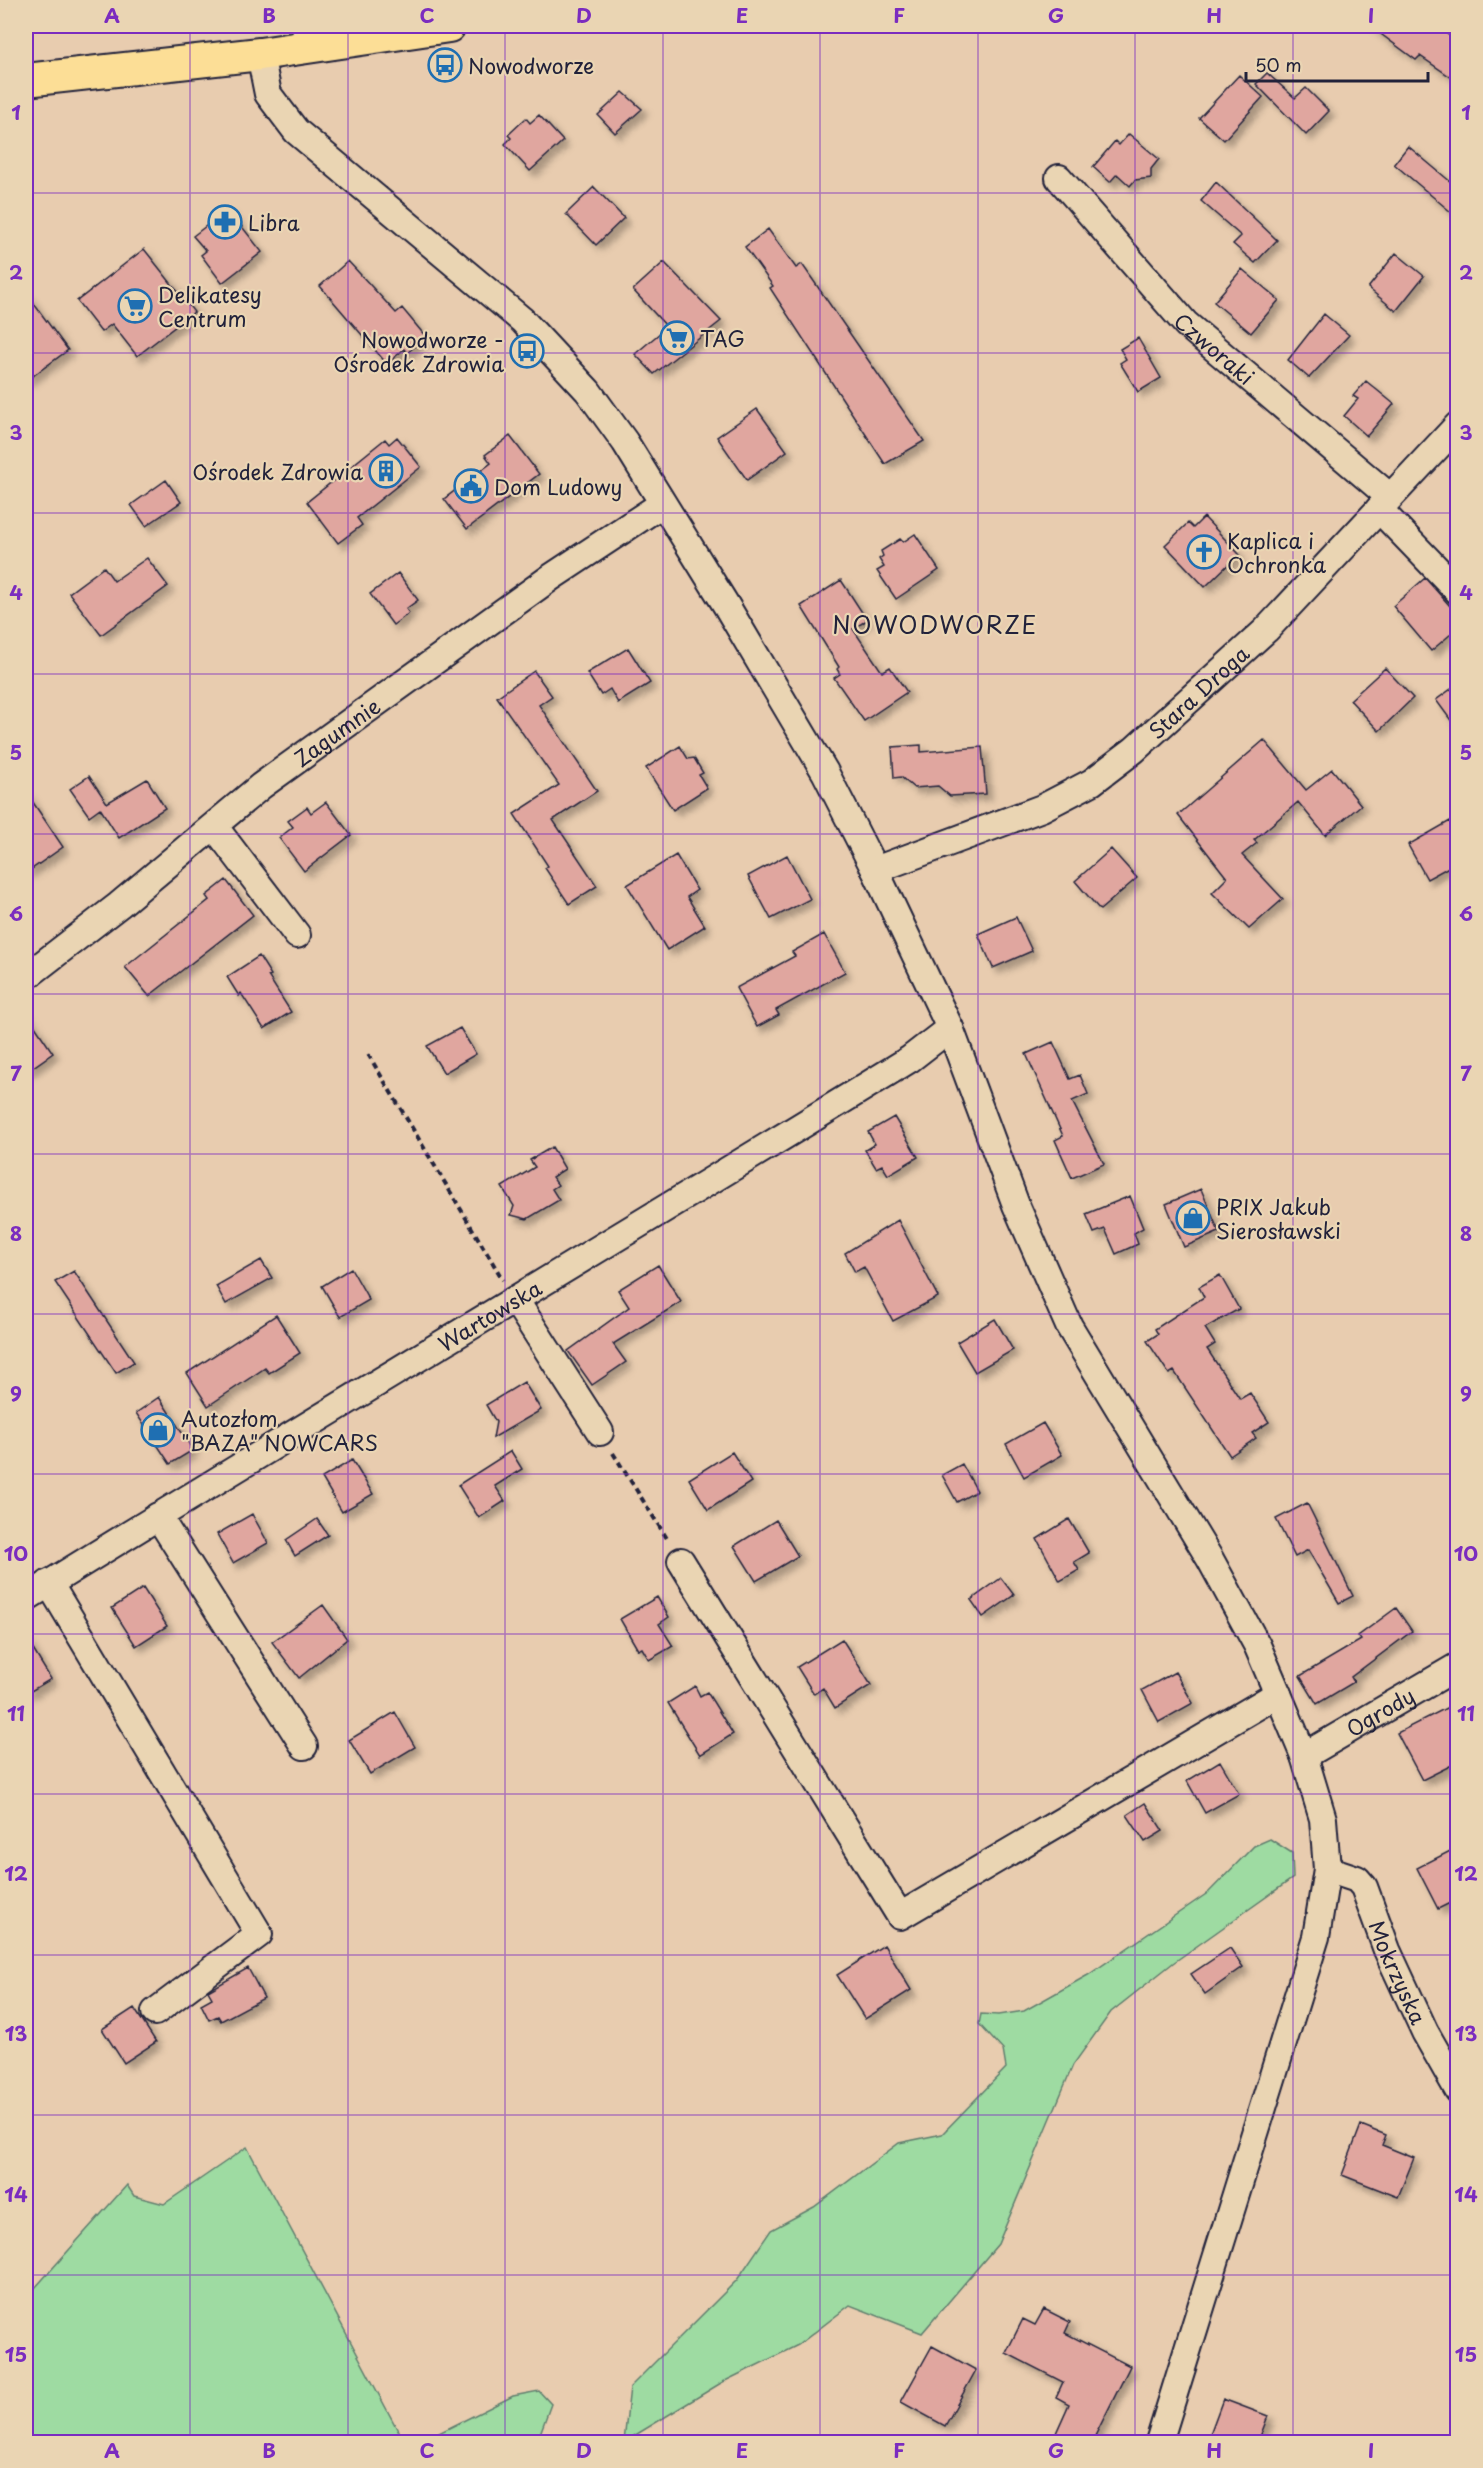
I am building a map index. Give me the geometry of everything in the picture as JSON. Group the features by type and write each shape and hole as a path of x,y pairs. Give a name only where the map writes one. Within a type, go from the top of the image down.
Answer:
{"main road":[{"path":"26,80 260,54 305,36 449,26"}],"street":[{"path":"260,54 268,94 288,122 522,320 588,391 625,442 726,605 819,762 876,870 950,1028 1020,1215 1069,1326 1210,1559 1257,1645 1304,1756 1323,1819 1327,1869 1316,1937 1159,2442"},
{"name":"Czworaki","path":"1059,178 1186,324 1385,503 1458,591"},
{"name":"Stara Droga","path":"876,870 1042,808 1092,782 1134,750 1266,630 1458,425"},
{"name":"Zagumnie","path":"26,977 119,905 261,786 540,585 662,504"},
{"path":"214,826 297,935"},
{"name":"Wartowska","path":"26,1598 910,1059 950,1028"},
{"path":"516,1301 600,1432"},
{"path":"158,1516 304,1746"},
{"path":"681,1561 900,1916 1278,1694"},
{"path":"49,1583 259,1934 155,2013"},
{"name":"Ogrody","path":"1304,1756 1458,1666"},
{"name":"Mokrzyska","path":"1327,1869 1357,1879 1364,1887 1387,1950 1425,2032 1458,2090"}],"path":[{"path":"368,1054 516,1301"},
{"path":"600,1432 681,1561"}],"green space":[{"path":"1270,1839 1292,1853 1293,1878 1173,1963 1111,2012 1073,2065 998,2244 922,2333 850,2305 798,2345 721,2383 624,2442 630,2387 737,2280 771,2230 814,2207 899,2143 942,2134 1006,2068 1003,2050 979,2024 981,2014 999,2015 1024,2011 1088,1975 1209,1892 1254,1846"},
{"path":"247,2147 403,2440 431,2437 513,2396 539,2391 551,2404 537,2442 26,2442 26,2298 127,2185 134,2196 164,2204"}],"building":[{"path":"1370,26 1436,26 1458,42 1458,82 1420,56 1416,60"},
{"path":"1267,73 1295,98 1306,88 1329,111 1306,135 1256,84"},
{"path":"1239,75 1263,97 1224,140 1199,118"},
{"path":"623,92 642,109 615,133 598,115"},
{"path":"539,115 563,141 530,171 505,144 511,138 508,135 526,118 530,123"},
{"path":"1129,134 1159,159 1151,169 1151,178 1135,180 1130,186 1117,174 1110,182 1093,167 1115,141 1119,145"},
{"path":"1408,146 1458,188 1458,218 1394,164"},
{"path":"1216,182 1277,240 1255,263 1233,244 1241,236 1201,201"},
{"path":"594,187 624,218 596,245 566,214"},
{"path":"228,209 262,252 222,283 201,255 206,251 193,236"},
{"path":"768,229 796,268 802,264 924,441 885,464 770,288 773,286 745,247"},
{"name":"Delikatesy Centrum","path":"144,249 194,312 137,356 112,324 101,332 77,301"},
{"path":"1396,253 1424,276 1396,311 1368,288"},
{"path":"348,261 396,313 402,308 426,337 407,353 404,349 387,364 320,286"},
{"path":"664,262 721,321 654,374 635,354 667,327 633,290"},
{"path":"1242,269 1279,300 1251,333 1214,302"},
{"path":"26,293 68,350 26,381"},
{"path":"1324,314 1349,335 1309,378 1288,360"},
{"path":"1138,338 1161,378 1138,392 1120,363 1126,359 1120,349"},
{"path":"1366,381 1394,404 1367,436 1344,416 1358,399 1353,396"},
{"path":"757,409 787,451 747,480 717,437"},
{"path":"510,436 539,474 467,529 444,499 491,463 485,455"},
{"path":"397,437 421,467 357,518 362,525 338,543 307,502 385,439 389,444"},
{"path":"166,480 181,502 146,526 131,505"},
{"name":"Kaplica i Ochronka","path":"1204,517 1239,554 1205,587 1165,545 1188,523 1193,528"},
{"path":"915,534 939,570 896,599 877,571 884,567 879,559 883,556 881,551 900,539 903,542"},
{"path":"147,558 168,586 101,635 69,593 104,567 114,581"},
{"path":"398,573 418,600 406,609 409,613 393,625 370,594"},
{"path":"1425,578 1458,615 1458,628 1431,651 1393,606"},
{"path":"841,580 867,620 853,629 882,672 890,667 907,692 864,721 834,678 840,674 837,669 839,667 801,606"},
{"path":"628,648 650,683 618,703 610,689 601,695 587,673"},
{"path":"1385,668 1413,698 1379,731 1350,700"},
{"path":"534,671 552,696 539,705 597,791 553,820 597,886 569,904 545,868 548,866 514,814 559,785 497,697"},
{"path":"1458,684 1458,730 1436,700"},
{"path":"1264,740 1306,790 1332,769 1361,805 1325,835 1298,802 1254,840 1257,843 1242,855 1283,899 1249,929 1212,893 1227,878 1178,815"},
{"path":"921,745 921,752 982,747 986,794 950,796 938,786 914,788 901,777 894,778 892,747"},
{"path":"680,746 688,759 694,758 703,773 699,775 707,788 673,810 646,768"},
{"path":"89,776 107,803 147,779 165,808 119,838 100,808 89,816 70,789"},
{"path":"26,792 63,847 26,873"},
{"path":"326,802 351,835 304,871 279,838 293,827 288,821 307,807 311,813"},
{"path":"1450,821 1458,834 1458,862 1427,879 1408,845"},
{"path":"1111,849 1137,878 1100,910 1075,881"},
{"path":"676,855 697,890 687,897 705,926 667,950 627,885"},
{"path":"787,855 810,899 771,919 748,876"},
{"path":"226,880 253,915 149,996 125,967 209,900 206,896"},
{"path":"1016,917 1032,951 993,968 978,934"},
{"path":"824,934 845,972 776,1010 779,1015 757,1027 736,988 795,956 792,952"},
{"path":"259,956 271,975 268,976 291,1012 264,1029 241,993 239,996 227,977"},
{"path":"26,1013 53,1053 26,1072"},
{"path":"460,1028 476,1054 444,1073 427,1046"},
{"path":"1053,1042 1070,1079 1080,1075 1088,1094 1072,1101 1104,1164 1072,1178 1055,1140 1063,1136 1026,1054"},
{"path":"894,1117 918,1157 888,1175 882,1165 876,1168 865,1150 875,1144 868,1132"},
{"path":"552,1147 565,1169 552,1177 558,1185 552,1189 559,1200 527,1219 511,1215 514,1206 502,1187 535,1167 530,1160"},
{"name":"PRIX Jakub Sierosławski","path":"1201,1189 1219,1232 1184,1247 1166,1204"},
{"path":"1130,1196 1143,1228 1134,1233 1138,1244 1116,1254 1105,1229 1094,1233 1086,1214"},
{"path":"898,1220 938,1297 893,1321 864,1267 855,1272 845,1253"},
{"path":"261,1260 272,1278 226,1304 216,1286"},
{"path":"658,1265 681,1302 613,1344 626,1362 592,1385 568,1351 629,1307 618,1290"},
{"path":"351,1268 369,1300 340,1317 322,1286"},
{"path":"74,1271 134,1362 116,1373 55,1282"},
{"path":"1220,1275 1239,1309 1205,1328 1215,1344 1207,1349 1240,1399 1250,1393 1269,1422 1252,1433 1256,1438 1230,1456 1174,1371 1169,1374 1147,1341 1158,1334 1155,1329 1204,1297 1199,1287"},
{"path":"276,1315 300,1353 269,1373 265,1368 208,1406 187,1373"},
{"path":"995,1319 1013,1350 975,1372 957,1342"},
{"path":"524,1382 541,1410 493,1438 496,1422 486,1405"},
{"path":"159,1397 193,1450 170,1464 136,1413"},
{"path":"1043,1423 1062,1455 1024,1477 1006,1444"},
{"path":"511,1451 522,1469 495,1486 505,1501 479,1518 458,1485"},
{"path":"732,1452 751,1482 708,1510 689,1479"},
{"path":"352,1460 373,1494 342,1512 322,1478"},
{"path":"962,1464 977,1491 957,1502 942,1475"},
{"path":"1307,1503 1353,1596 1339,1603 1308,1550 1295,1557 1276,1519"},
{"path":"252,1514 268,1543 233,1563 217,1534"},
{"path":"317,1519 328,1535 295,1556 286,1540"},
{"path":"1069,1519 1089,1553 1074,1562 1079,1570 1060,1581 1037,1539"},
{"path":"776,1520 798,1556 756,1581 734,1546"},
{"path":"1001,1578 1014,1595 983,1617 971,1600"},
{"path":"143,1588 167,1626 136,1646 112,1608"},
{"path":"657,1597 669,1617 659,1624 673,1646 649,1660 642,1648 638,1650 620,1619"},
{"path":"323,1605 347,1639 299,1678 272,1642"},
{"path":"1396,1608 1412,1631 1351,1677 1354,1682 1317,1704 1300,1676 1361,1640 1358,1636"},
{"path":"26,1638 51,1679 26,1694"},
{"path":"842,1639 871,1685 835,1708 823,1688 814,1694 797,1667"},
{"path":"1175,1672 1193,1703 1159,1722 1142,1690"},
{"path":"695,1686 700,1696 707,1692 733,1734 700,1755 668,1703"},
{"path":"1458,1702 1458,1762 1422,1780 1397,1733"},
{"path":"395,1712 415,1747 370,1774 349,1740"},
{"path":"1220,1761 1239,1794 1205,1813 1187,1781"},
{"path":"1145,1803 1163,1831 1145,1842 1127,1815"},
{"path":"1458,1847 1458,1899 1438,1909 1417,1868"},
{"path":"884,1945 911,1990 865,2019 837,1975"},
{"path":"1230,1948 1243,1967 1205,1994 1191,1974"},
{"path":"248,1968 264,1998 221,2021 218,2016 209,2020 201,2004 212,1998 208,1991"},
{"path":"134,2008 156,2042 124,2063 102,2029"},
{"path":"1361,2125 1386,2135 1382,2145 1414,2158 1398,2197 1342,2175"},
{"path":"1044,2309 1070,2322 1065,2333 1130,2366 1092,2442 1052,2442 1069,2404 1056,2397 1063,2382 1006,2353 1023,2319 1035,2325"},
{"path":"932,2346 976,2370 945,2426 901,2402"},
{"path":"1223,2399 1268,2416 1258,2442 1207,2442"}],"place":[{"name":"Nowodworze","path":"445,65"},
{"name":"Libra","path":"225,222"},
{"name":"Delikatesy Centrum","path":"135,306"},
{"name":"TAG","path":"677,338"},
{"name":"Nowodworze - Ośrodek Zdrowia","path":"527,351"},
{"name":"Ośrodek Zdrowia","path":"386,471"},
{"name":"Dom Ludowy","path":"471,486"},
{"name":"Kaplica i Ochronka","path":"1204,552"},
{"name":"PRIX Jakub Sierosławski","path":"1193,1218"},
{"name":"Autozłom \"BAZA\" NOWCARS","path":"158,1430"}],"district":[{"name":"NOWODWORZE","path":"935,624"}]}
